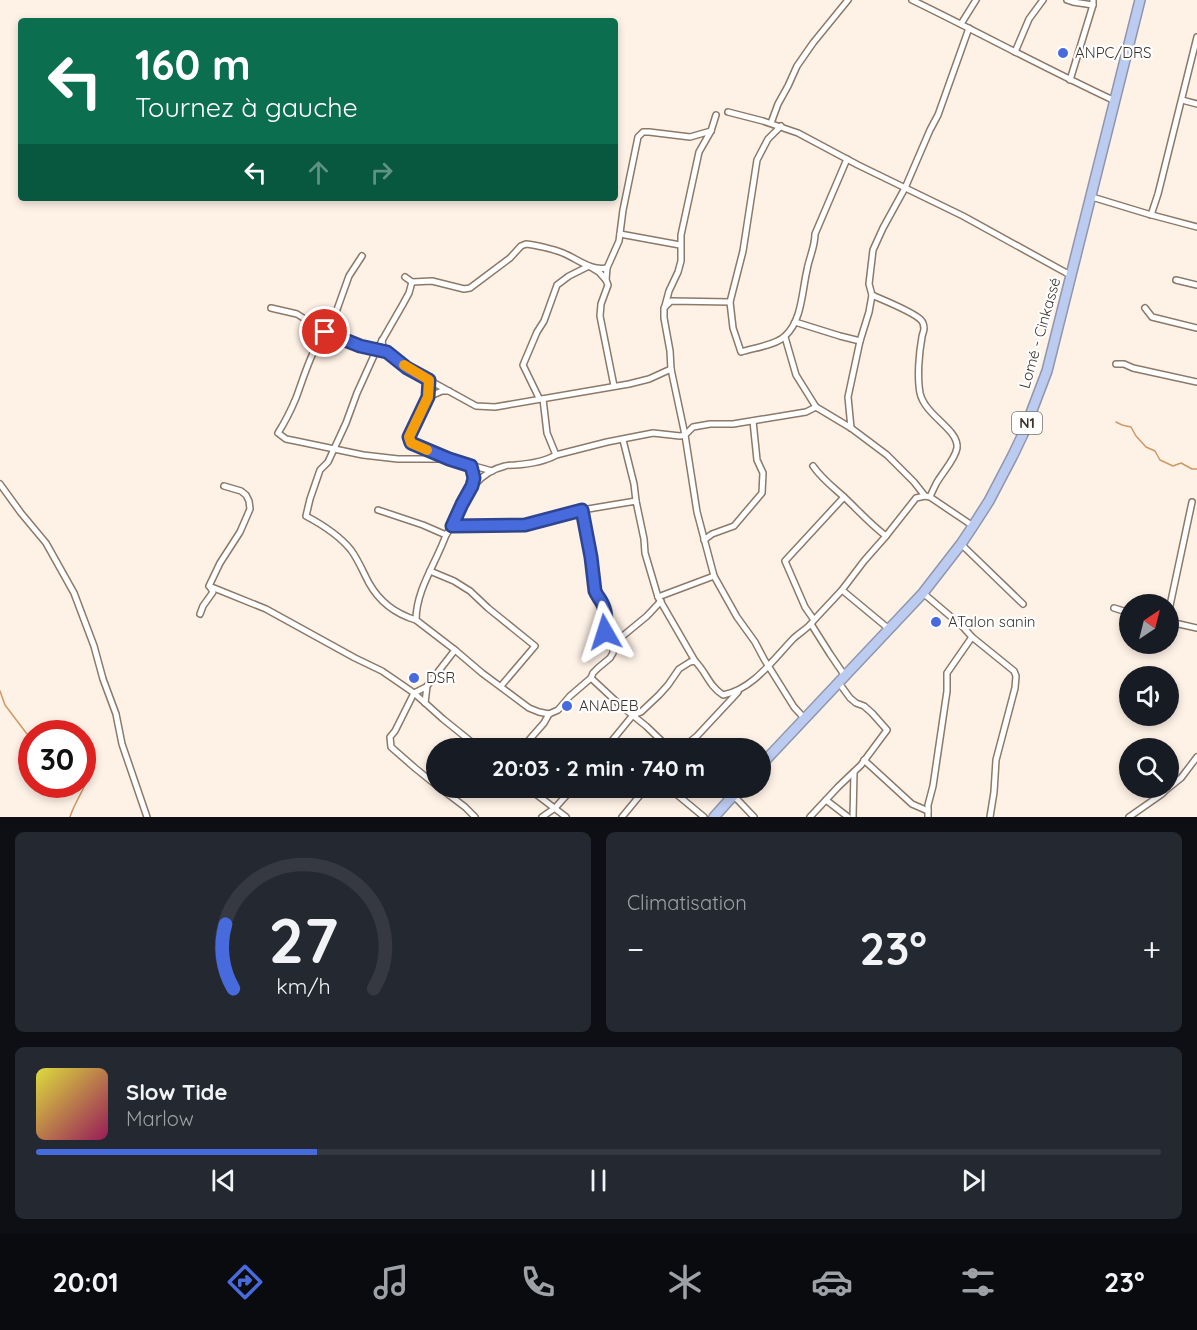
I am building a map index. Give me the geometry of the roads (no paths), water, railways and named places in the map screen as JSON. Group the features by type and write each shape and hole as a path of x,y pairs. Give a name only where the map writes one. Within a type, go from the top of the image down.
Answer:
{"highway":[{"name":"Lomé - Cinkassé","path":"771,755 923,593 961,544 989,501 1023,434 1047,371 1140,0"},
{"path":"714,817 731,798"}],"street":[{"path":"771,123 797,66 813,42 848,0"},
{"path":"912,0 1070,80 1115,100"},
{"path":"961,24 976,0"},
{"path":"1015,52 1029,19 1043,0"},
{"path":"1067,0 1093,3 1070,80"},
{"path":"851,428 848,398 872,295 869,284 873,250 938,116 969,28"},
{"path":"1151,215 1197,37"},
{"path":"1182,100 1197,104"},
{"path":"728,112 771,123 798,133 963,216 1072,276"},
{"path":"716,115 711,131 699,152 680,245 681,261 669,291 664,308 664,318 697,512 714,576 794,706 805,719"},
{"path":"781,126 768,139 757,160 742,251 730,302 733,328 741,352 771,344 785,337 795,322 815,244 815,234 847,159"},
{"path":"614,386 600,316 601,304 608,285 607,268 619,241 638,137 643,132 690,137 711,131"},
{"path":"1092,197 1197,227"},
{"path":"620,234 680,245"},
{"path":"405,277 412,282 432,281 464,290 495,270 526,244 562,253 599,272 606,280"},
{"path":"362,256 349,276 330,329 325,332 316,347 296,399 278,433 286,439 363,454 398,459 449,459"},
{"path":"556,455 548,433 541,399 523,365 544,321 557,285 589,266 607,268"},
{"path":"1176,280 1197,285"},
{"path":"412,282 409,293 376,351 328,462 320,470 306,516 336,535 351,550 363,568 370,585 387,605 416,620 529,708 549,714 558,710 613,653 613,644 605,632 606,613 595,591 582,510"},
{"path":"694,738 813,622 842,590 916,498 927,496 956,453 956,440 952,434 923,404 919,386 919,364 923,324 906,311 872,295"},
{"path":"664,308 671,301 730,302"},
{"path":"271,308 297,314 325,332 360,346 387,352"},
{"path":"1145,308 1152,317 1197,328"},
{"path":"795,322 860,341"},
{"path":"785,337 796,375 816,407 851,428 894,461 927,496 973,526"},
{"path":"382,339 383,347 387,352 407,368 476,406 495,406 629,384 650,379 672,369"},
{"path":"1116,364 1197,382"},
{"path":"429,380 428,397 409,437 411,443 449,459 492,471"},
{"path":"428,397 442,391 450,391"},
{"path":"472,486 492,471 506,465 547,460 556,455 607,442 653,433 680,436 685,435 693,427 753,421 806,412 816,407"},
{"path":"704,540 712,534 734,526 762,493 763,473 757,460 753,421"},
{"path":"623,440 634,484 645,553 659,599 711,686 723,695 741,690"},
{"path":"416,620 416,612 430,571 472,486 474,478 471,466"},
{"path":"813,466 821,477 886,536"},
{"path":"0,484 46,543 74,593 94,646 116,714 122,744 147,817"},
{"path":"209,586 219,563 240,532 250,509 246,495 224,486"},
{"path":"810,817 854,772 887,730 864,706 850,698 785,561 844,497"},
{"path":"452,526 525,525 582,510 636,501"},
{"path":"1172,594 1192,502"},
{"path":"378,510 446,535"},
{"path":"961,544 1023,604"},
{"path":"430,571 470,591 535,646 501,686"},
{"path":"613,644 647,616 659,599 714,576"},
{"path":"200,614 213,592 209,586"},
{"path":"209,586 266,609 382,671 414,693 466,738"},
{"path":"842,590 889,629"},
{"path":"923,593 1014,671 1016,676 1015,688 996,760 990,817"},
{"path":"1114,608 1119,610"},
{"path":"1179,624 1197,628"},
{"path":"928,814 947,691 947,673 972,637"},
{"path":"426,777 391,747 390,737 414,693 427,686 455,650"},
{"path":"614,738 633,715 641,712 668,686 679,669 690,662 695,662"},
{"path":"591,678 659,738"},
{"path":"424,703 427,686"},
{"path":"531,738 549,714"},
{"path":"1129,817 1162,794 1180,778 1197,757"},
{"path":"864,760 912,804 928,814"},
{"path":"853,817 854,772"},
{"path":"453,798 475,817"},
{"path":"542,798 566,817"},
{"path":"543,817 564,798"},
{"path":"622,817 638,798"},
{"path":"681,798 704,817"},
{"path":"742,798 754,817"},
{"path":"826,800 848,817"}],"waterway":[{"path":"1116,422 1131,427 1136,436 1146,447 1155,451 1160,460 1173,466 1181,463 1197,469"},
{"path":"0,691 5,705 18,722"},
{"path":"70,817 78,798"}],"place":[{"name":"ANPC/DRS","path":"1063,53"},
{"name":"ATalon sanin","path":"936,622"},
{"name":"DSR","path":"414,678"},
{"name":"ANADEB","path":"567,706"}]}
